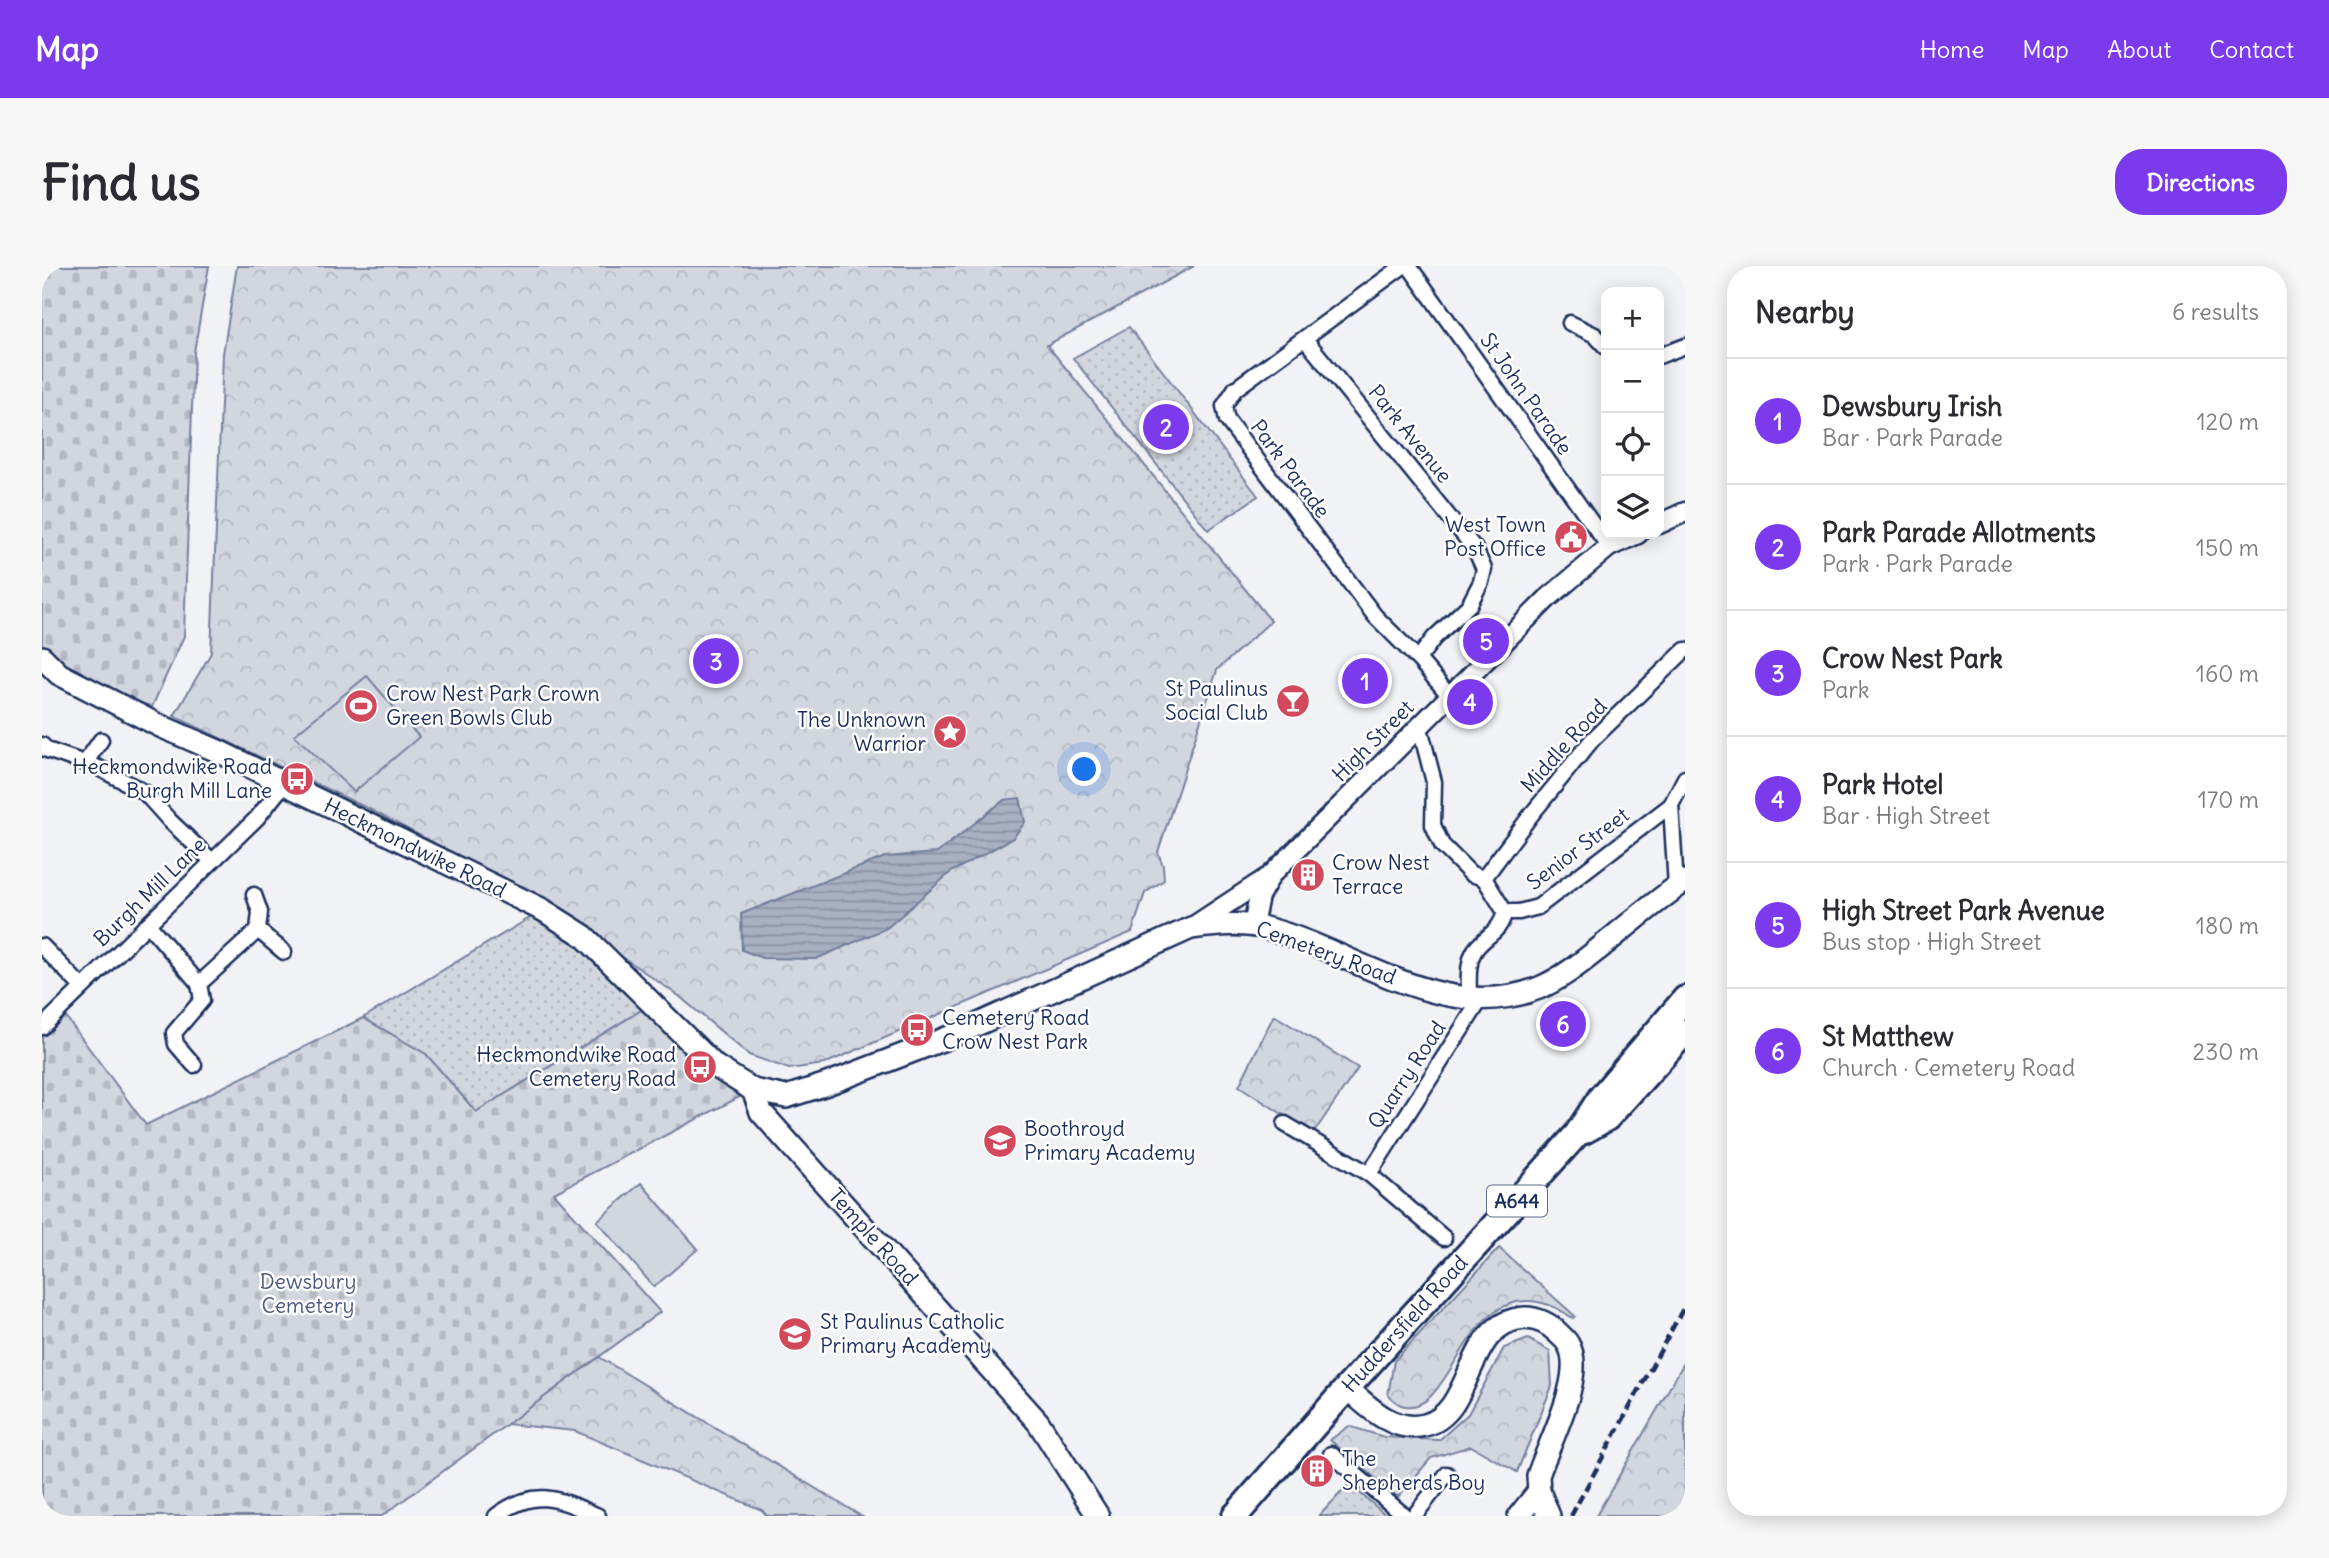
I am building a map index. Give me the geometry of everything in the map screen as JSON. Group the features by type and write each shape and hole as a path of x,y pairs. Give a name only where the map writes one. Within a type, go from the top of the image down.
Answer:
{"highway":[{"name":"Huddersfield Road","path":"1235,1516 1346,1388 1577,1134 1601,1097 1685,999"},
{"name":"Huddersfield Road","path":"1577,1134 1607,1118 1685,1032"}],"main road":[{"name":"Heckmondwike Road","path":"42,657 59,674 158,725 220,752 543,910 584,936 715,1066 753,1090"},
{"name":"Cemetery Road","path":"753,1090 786,1097 827,1084 952,1036 1191,928 1233,923 1253,926 1312,943 1431,992 1475,999 1513,996 1540,988 1566,974 1680,884"},
{"name":"Temple Road","path":"753,1090 761,1112 1038,1422 1098,1516"},
{"path":"1346,1388 1371,1410 1400,1425 1414,1427 1440,1420 1452,1404 1485,1340 1497,1328 1516,1319 1534,1318 1554,1329 1570,1346 1574,1366 1571,1388 1538,1476 1539,1491 1549,1516"},
{"path":"1519,1516 1539,1491"}],"street":[{"name":"Park Parade","path":"1403,266 1235,389 1224,406 1227,420 1339,571 1376,616 1449,695"},
{"name":"St John Parade","path":"1409,266 1609,547"},
{"path":"1570,323 1595,335 1601,342"},
{"name":"Park Avenue","path":"1306,339 1475,549 1484,569 1481,582 1469,605 1434,638 1418,659"},
{"path":"1664,354 1685,346"},
{"path":"1664,522 1685,512"},
{"name":"High Street","path":"1191,928 1271,876 1547,599 1609,547 1627,539"},
{"name":"Middle Road","path":"1484,878 1592,740 1685,650"},
{"path":"1420,728 1434,782 1433,825 1442,845 1471,874 1484,878 1505,912 1501,926 1476,947 1469,966 1475,999"},
{"path":"85,763 101,740"},
{"path":"42,745 47,750 85,763 145,792 170,821 212,861"},
{"path":"1680,884 1671,805 1685,778"},
{"name":"Burgh Mill Lane","path":"42,1027 257,818 284,784"},
{"name":"Senior Street","path":"1505,912 1538,907 1671,805"},
{"name":"High Street","path":"1253,926 1259,896 1271,876"},
{"path":"199,984 258,929 260,912 254,895"},
{"path":"148,924 199,984 202,1000 174,1033 176,1044 194,1065"},
{"path":"258,929 284,952"},
{"path":"42,946 82,988"},
{"name":"Quarry Road","path":"1369,1174 1475,999"},
{"path":"1285,1124 1369,1174 1444,1238"},
{"path":"1331,1454 1405,1516"},
{"path":"1414,1516 1447,1474"},
{"path":"496,1516 512,1504 538,1496 560,1500 598,1516"}],"green space":[{"path":"42,266 209,266 194,352 184,636 152,707 59,674 42,657"},
{"path":"237,266 1194,266 1047,345 1271,621 1217,670 1158,852 1164,880 1145,893 1132,932 824,1064 789,1069 749,1055 679,996 528,892 371,810 174,716 211,653 223,354"},
{"path":"1129,327 1258,496 1208,530 1073,358"},
{"name":"Crow Nest Park Crown Green Bowls Club","path":"367,676 419,737 354,792 294,735"},
{"path":"543,910 653,1003 476,1112 426,1054 363,1018"},
{"name":"Dewsbury Cemetery","path":"653,1003 753,1090 554,1193 660,1312 382,1516 42,1516 42,1027 60,1009 146,1125 363,1018 426,1054 476,1112"},
{"path":"1274,1015 1358,1068 1313,1134 1239,1086"},
{"path":"641,1183 698,1249 654,1287 597,1221"},
{"path":"1499,1248 1575,1316 1573,1318 1549,1305 1520,1301 1497,1310 1478,1328 1434,1392 1419,1404 1401,1405 1388,1395 1394,1361"},
{"path":"1528,1339 1550,1351 1552,1386 1517,1472 1471,1446 1431,1458 1398,1497 1330,1440 1349,1426 1384,1437 1439,1440 1468,1414 1504,1348"},
{"path":"599,1357 861,1516 767,1516 762,1510 575,1431 507,1424"},
{"path":"1685,1361 1685,1516 1596,1516"},
{"path":"1349,1484 1387,1516 1319,1516"}],"water":[{"path":"1020,798 1025,822 1013,838 951,872 887,928 816,959 762,958 742,950 741,914 885,857 937,853 1004,800"}],"railway":[{"path":"1571,1516 1685,1305"}],"place":[{"name":"Park Parade Allotments","path":"1166,427"},
{"name":"West Town Post Office","path":"1571,537"},
{"name":"High Street Park Avenue","path":"1486,641"},
{"name":"Crow Nest Park","path":"716,661"},
{"name":"Dewsbury Irish","path":"1365,681"},
{"name":"St Paulinus Social Club","path":"1293,701"},
{"name":"Park Hotel","path":"1470,702"},
{"name":"Crow Nest Park Crown Green Bowls Club","path":"361,706"},
{"name":"The Unknown Warrior","path":"950,732"},
{"name":"Heckmondwike Road Burgh Mill Lane","path":"297,779"},
{"name":"Crow Nest Terrace","path":"1308,875"},
{"name":"St Matthew","path":"1563,1024"},
{"name":"Cemetery Road Crow Nest Park","path":"917,1030"},
{"name":"Heckmondwike Road Cemetery Road","path":"700,1067"},
{"name":"Boothroyd Primary Academy","path":"1000,1141"},
{"name":"St Paulinus Catholic Primary Academy","path":"795,1334"},
{"name":"The Shepherds Boy","path":"1317,1471"}]}
